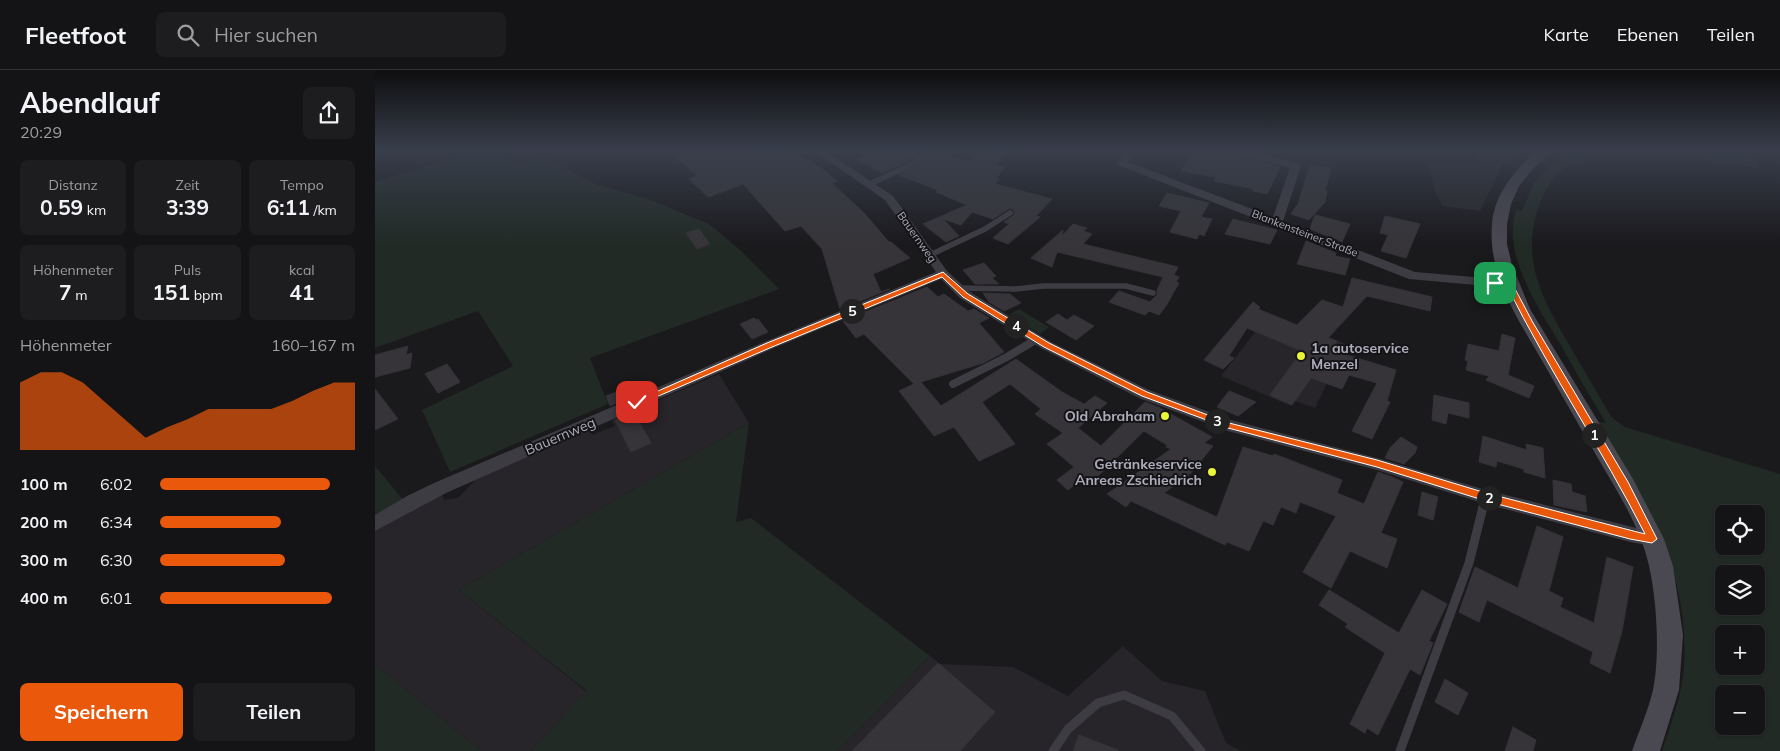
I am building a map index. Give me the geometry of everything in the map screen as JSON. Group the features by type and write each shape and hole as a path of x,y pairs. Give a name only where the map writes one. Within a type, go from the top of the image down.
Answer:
{"main road":[{"path":"1515,182 1502,206 1499,225 1499,252 1509,284 1533,330 1625,484 1652,539 1662,573 1670,635 1666,690 1646,751"}],"street":[{"name":"Bauernweg","path":"867,182 889,198 943,274 965,295 1037,339 1144,394 1228,425 1377,464 1486,497 1630,536 1652,539"},
{"name":"Blankensteiner Straße","path":"1172,182 1277,221 1413,276 1509,284"},
{"path":"1277,221 1291,182"},
{"name":"Bauernweg","path":"375,524 413,501 440,488 769,345 943,274"}],"lane":[{"path":"870,184 875,182"},
{"path":"930,255 985,229 1010,213"},
{"path":"957,288 1016,289 1043,286 1126,286 1153,292"},
{"path":"953,384 1007,357 1037,339"},
{"path":"1400,751 1469,563 1486,497"},
{"path":"1053,751 1069,729 1098,703 1124,695 1172,716 1201,751"}],"shaded area":[{"path":"375,182 591,182 648,199 709,224 739,249 779,289 590,358 608,404 450,472 422,410 513,366 478,311 375,348"},
{"path":"1433,182 1494,182 1480,211 1442,206"},
{"path":"1535,182 1551,182 1542,198 1533,231 1534,267 1545,300 1553,316 1612,418 1625,427 1780,474 1780,751 1662,751 1679,699 1684,666 1684,631 1680,598 1672,567 1647,508 1597,422 1606,423 1525,282 1514,245 1513,227 1516,210 1522,211"},
{"path":"1250,306 1346,344 1315,408 1295,401 1291,406 1221,376 1255,332 1235,323"},
{"path":"1019,309 1049,327 1040,334 1009,315"},
{"path":"719,374 749,423 459,590 587,692 531,751 481,751 375,664 375,531 441,492 444,500 458,498 484,471 588,428 592,435 615,426 612,420"},
{"path":"749,423 736,522 751,518 930,656 838,751 531,751 587,691 459,590"},
{"path":"375,466 405,502 375,520"},
{"path":"1123,646 1162,681 1205,691 1226,743 1241,751 838,751 930,656 940,664 1013,667 1068,696"},
{"path":"375,664 481,751 375,751"}],"building":[{"path":"692,182 835,182 832,183 864,213 889,242 910,258 873,274 881,292 890,289 840,309 822,249 801,226 785,231 743,184 708,197"},
{"path":"917,182 997,182 995,184 1052,199 1036,216 1040,217 1008,244 993,238 1009,224 1004,222 1014,215 1014,210 1010,208 993,219 972,212 961,225 943,219 959,236 946,242 923,224 967,205 936,192 938,190"},
{"path":"1218,182 1273,182 1267,194 1253,191 1254,189"},
{"path":"1305,182 1327,182 1325,202 1309,220 1291,214 1298,204"},
{"path":"1167,193 1209,203 1201,217 1212,219 1204,236 1199,234 1197,239 1170,232 1181,211 1159,206"},
{"path":"1315,215 1350,224 1342,242 1310,229"},
{"path":"1385,216 1420,224 1406,258 1381,251 1388,235 1380,233"},
{"path":"1233,219 1277,230 1270,244 1225,234"},
{"path":"1073,224 1087,228 1083,231 1092,234 1083,244 1178,267 1174,275 1179,277 1176,282 1179,283 1159,315 1149,311 1145,315 1109,302 1119,291 1150,302 1157,295 1157,290 1163,277 1057,252 1052,267 1031,258 1063,230 1062,236"},
{"path":"699,229 710,244 697,249 686,233"},
{"path":"1306,241 1336,253 1335,256 1350,259 1345,275 1297,264"},
{"path":"984,263 996,276 992,278 999,284 975,284 963,270"},
{"path":"1352,278 1432,297 1430,311 1367,296 1328,338 1337,341 1331,350 1396,370 1387,401 1390,402 1372,439 1352,431 1377,383 1349,375 1342,389 1311,378 1292,405 1270,395 1302,351 1247,328 1229,356 1234,358 1223,369 1204,360 1253,302 1260,307 1258,309 1297,325 1322,300 1343,307"},
{"path":"927,287 938,297 944,294 968,311 974,309 989,318 979,323 1004,352 983,363 921,382 941,406 1016,359 1062,392 1084,404 1095,396 1107,403 1078,428 1101,446 1145,402 1160,408 1212,437 1204,443 1213,446 1191,473 1164,493 1217,517 1243,447 1273,456 1274,454 1342,480 1337,493 1364,504 1378,472 1392,477 1403,482 1381,533 1397,539 1387,568 1350,551 1331,588 1303,572 1336,516 1300,502 1296,513 1281,507 1273,525 1263,521 1249,551 1227,542 1225,545 1131,501 1126,507 1107,494 1171,449 1144,431 1091,483 1083,478 1068,490 1057,480 1074,467 1047,444 1063,433 1035,414 1041,409 1010,384 982,402 1015,444 979,461 954,427 934,436 899,391 914,384 864,334 856,338 843,321"},
{"path":"983,293 1010,294 1021,303 1004,311 989,302"},
{"path":"1058,314 1067,320 1074,315 1094,326 1076,340 1046,322"},
{"path":"754,318 758,319 768,332 752,339 740,324"},
{"path":"1502,334 1515,338 1508,375 1534,386 1529,398 1486,380 1489,376 1466,370 1468,361 1465,360 1468,344 1499,351"},
{"path":"408,346 406,355 412,353 410,368 375,377 375,355"},
{"path":"447,364 460,382 438,393 425,374"},
{"path":"375,389 398,419 375,430"},
{"path":"622,390 625,399 610,406 606,396"},
{"path":"1229,391 1256,402 1238,416 1217,407"},
{"path":"1434,395 1469,403 1469,418 1448,413 1446,424 1432,420"},
{"path":"631,413 633,419 637,417 651,443 631,452 615,420"},
{"path":"1483,436 1527,450 1526,444 1543,448 1545,478 1497,461 1496,467 1479,462"},
{"path":"1401,437 1417,447 1415,453 1404,464 1385,458 1390,448"},
{"path":"1553,480 1571,484 1572,492 1585,496 1587,512 1554,505"},
{"path":"1422,492 1438,497 1433,520 1418,515"},
{"path":"1537,526 1563,537 1549,591 1563,598 1560,607 1594,623 1607,557 1633,567 1622,631 1610,673 1590,663 1593,652 1487,600 1479,622 1459,612 1475,567 1518,588"},
{"path":"1329,590 1399,633 1422,590 1447,604 1429,641 1433,643 1420,675 1410,669 1378,735 1367,728 1365,733 1350,724 1385,653 1345,627 1348,624 1319,605"},
{"path":"938,663 995,712 960,751 852,751"},
{"path":"1445,679 1468,693 1458,715 1435,702"},
{"path":"1513,727 1536,740 1533,751 1505,751"},
{"path":"1079,735 1118,750 1073,751"}],"place":[{"name":"1a autoservice Menzel","path":"1301,356"},
{"name":"Old Abraham","path":"1165,416"},
{"name":"Getränkeservice Anreas Zschiedrich","path":"1212,472"}],"route":[{"path":"637,402 769,345 943,274 965,295 1046,345 1144,394 1228,425 1377,464 1486,497 1630,536 1652,539 1625,484 1587,424 1509,284 1495,283"}]}
